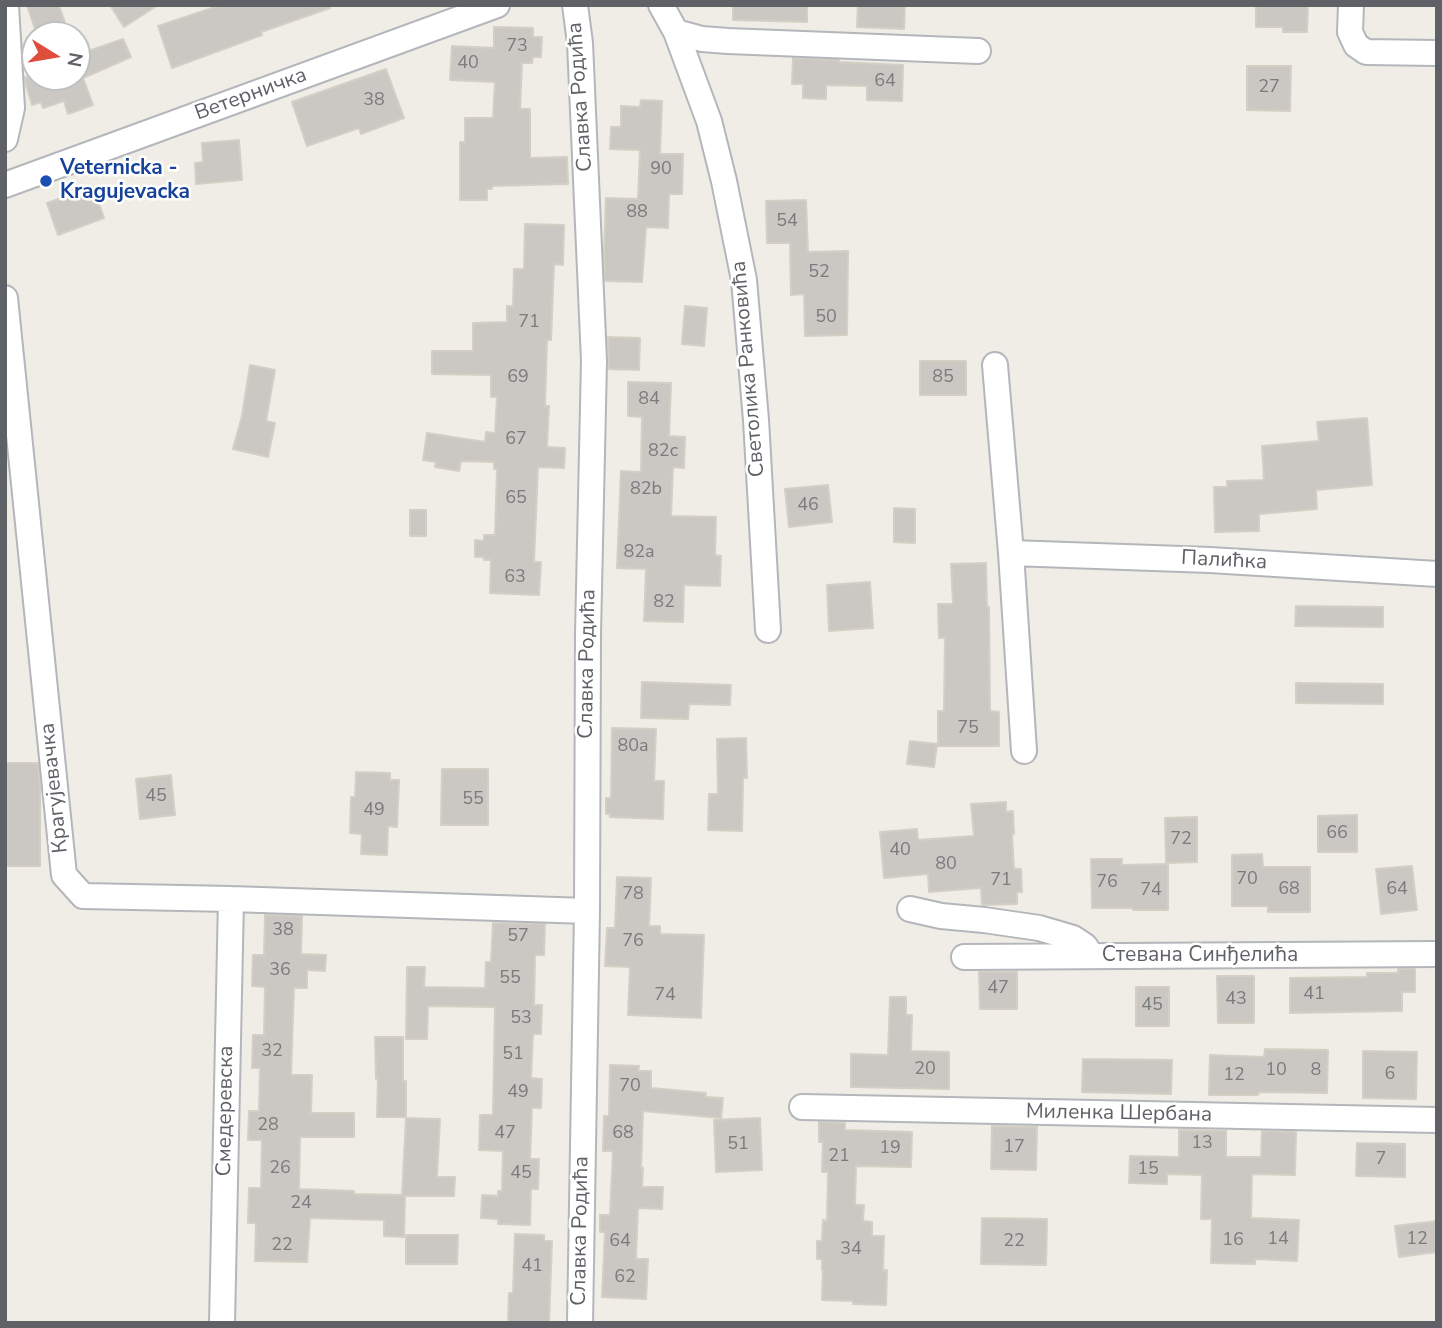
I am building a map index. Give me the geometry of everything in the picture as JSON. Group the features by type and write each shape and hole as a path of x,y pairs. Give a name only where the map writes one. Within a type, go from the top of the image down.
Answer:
{"street":[{"path":"5,139 12,108 6,5"},
{"name":"Ветерничка","path":"5,185 496,5"},
{"name":"Славка Родића","path":"575,5 580,43 594,361 580,1323"},
{"name":"Светолика Ранковића","path":"661,5 676,32 709,121 744,280 756,420 768,631"},
{"path":"1350,5 1350,33 1356,46 1366,52 1437,53"},
{"path":"676,32 702,39 728,41 978,51"},
{"name":"Крагујевачка","path":"5,298 64,875 83,896 586,911"},
{"path":"995,365 1024,751"},
{"name":"Палићка","path":"1011,553 1210,560 1437,574"},
{"name":"Смедеревска","path":"222,1323 231,899"},
{"path":"910,909 942,916 1039,928 1073,938 1085,946 1092,956"},
{"name":"Стевана Синђелића","path":"964,957 1437,954"},
{"name":"Миленка Шербана","path":"802,1107 1437,1120"}],"building":[{"path":"27,5 59,5 64,21 32,21"},
{"path":"110,5 158,5 124,27"},
{"path":"221,5 330,5 330,8 172,68 158,26"},
{"path":"733,5 807,5 807,22 733,20"},
{"path":"858,5 905,5 904,29 857,27"},
{"path":"1256,5 1308,5 1307,32 1283,32 1283,27 1256,27"},
{"path":"494,27 533,28 533,37 542,37 541,57 533,57 532,63 522,63 520,109 530,109 530,158 567,157 568,184 492,186 492,189 487,189 487,200 460,200 460,142 465,142 465,118 493,118 495,82 450,80 452,46 494,48"},
{"path":"123,39 131,57 91,74 91,50"},
{"path":"793,58 903,65 902,101 867,100 867,86 826,85 826,99 803,98 803,84 792,84"},
{"path":"1247,66 1291,66 1290,111 1247,110"},
{"path":"386,69 404,118 361,134 359,128 307,146 292,102"},
{"path":"28,91 88,91 93,105 68,114 64,101 43,108 41,102 32,105"},
{"path":"641,100 662,101 660,154 683,154 682,194 669,194 668,228 646,227 642,282 605,281 606,198 638,199 640,150 610,149 611,127 621,127 621,106 640,107"},
{"path":"239,140 242,180 196,184 195,163 203,162 202,143"},
{"path":"93,187 104,218 58,235 47,203"},
{"path":"806,200 808,252 848,251 847,335 805,336 804,294 791,295 790,243 767,243 766,201"},
{"path":"525,224 564,225 563,265 554,264 551,340 547,340 545,406 549,406 547,447 565,448 564,468 538,467 534,562 541,562 539,595 490,593 491,560 475,557 475,540 484,541 484,535 495,535 497,469 494,469 494,462 461,461 459,471 435,467 436,462 423,460 427,433 485,442 486,432 495,433 497,397 491,397 491,375 432,374 432,351 473,351 473,323 507,322 507,306 513,306 514,269 524,269"},
{"path":"685,306 707,308 704,346 682,344"},
{"path":"608,337 640,338 639,370 609,369"},
{"path":"920,361 966,361 966,395 920,395"},
{"path":"250,365 275,370 266,421 275,423 268,457 233,449 242,416"},
{"path":"628,382 671,383 669,436 685,437 684,468 673,467 671,516 716,517 715,555 721,556 720,586 684,585 683,622 644,621 646,569 617,568 621,471 641,472 642,417 628,416"},
{"path":"1367,418 1372,485 1316,490 1317,509 1259,514 1259,531 1215,532 1214,487 1227,487 1227,481 1264,480 1262,446 1319,441 1317,422"},
{"path":"828,485 832,522 789,527 785,489"},
{"path":"894,508 915,509 915,543 894,542"},
{"path":"410,510 426,510 426,536 410,536"},
{"path":"986,563 990,711 999,712 999,746 938,746 938,711 944,711 945,638 939,638 938,604 953,604 951,564"},
{"path":"870,582 873,628 829,631 827,585"},
{"path":"1296,606 1383,607 1383,627 1295,626"},
{"path":"642,682 731,685 730,705 689,704 688,719 641,718"},
{"path":"1296,683 1383,684 1383,704 1296,703"},
{"path":"612,728 656,729 654,781 664,781 663,819 610,817 610,814 606,814 606,798 611,798"},
{"path":"746,738 747,778 743,778 742,831 708,830 709,794 718,794 717,739"},
{"path":"910,741 937,744 934,767 907,764"},
{"path":"5,763 38,763 40,866 5,866"},
{"path":"442,769 488,769 488,825 441,825"},
{"path":"356,772 390,773 390,780 399,780 397,827 388,826 387,855 361,854 362,834 350,833 351,797 355,797"},
{"path":"171,775 175,815 140,819 136,779"},
{"path":"1006,802 1006,812 1013,811 1014,869 1021,869 1022,892 1017,892 1017,904 982,905 981,888 929,892 928,874 884,878 880,832 917,829 918,840 974,836 971,804"},
{"path":"1357,815 1357,852 1318,852 1318,816"},
{"path":"1197,817 1197,862 1166,863 1165,818"},
{"path":"1262,854 1263,867 1310,867 1310,912 1268,912 1268,906 1232,906 1232,855"},
{"path":"1091,859 1122,859 1122,865 1168,864 1168,910 1092,908"},
{"path":"1412,866 1417,910 1381,914 1376,869"},
{"path":"617,877 651,878 649,926 660,926 660,934 704,935 701,1018 628,1015 630,967 605,966 607,928 615,928"},
{"path":"265,915 302,916 301,954 326,955 325,971 307,970 307,988 294,988 291,1075 312,1075 311,1113 354,1113 354,1137 300,1137 299,1189 402,1195 406,1118 440,1119 437,1177 455,1177 454,1196 405,1196 404,1237 384,1236 384,1220 310,1218 307,1262 255,1261 256,1223 248,1223 249,1188 261,1188 262,1140 248,1140 249,1111 259,1111 260,1068 252,1068 253,1035 264,1035 265,987 252,986 253,955 264,955"},
{"path":"493,923 545,924 544,955 535,955 534,1005 542,1005 541,1034 533,1034 531,1078 542,1079 541,1108 532,1108 530,1159 539,1159 538,1189 531,1189 530,1225 498,1224 498,1219 481,1218 482,1195 498,1196 498,1191 502,1191 503,1151 479,1150 480,1115 493,1115 495,1007 428,1006 427,1039 406,1039 407,967 425,967 424,987 485,988 486,962 491,962"},
{"path":"1398,969 1415,969 1415,992 1402,992 1402,1011 1290,1013 1290,978 1367,977 1367,973 1398,973"},
{"path":"979,972 1017,972 1017,1009 980,1009"},
{"path":"1217,976 1254,976 1254,1023 1218,1023"},
{"path":"1136,987 1169,987 1169,1026 1136,1026"},
{"path":"890,997 906,997 906,1015 912,1015 911,1051 949,1052 949,1089 851,1087 851,1054 888,1055"},
{"path":"375,1037 403,1037 406,1117 377,1117"},
{"path":"1265,1049 1328,1050 1327,1093 1259,1092 1258,1095 1209,1095 1210,1055 1264,1057"},
{"path":"1363,1051 1417,1052 1416,1099 1363,1098"},
{"path":"1083,1059 1172,1060 1171,1094 1082,1092"},
{"path":"610,1065 639,1066 638,1071 651,1071 651,1088 706,1093 705,1097 723,1098 721,1118 643,1111 642,1187 663,1187 662,1209 638,1208 636,1259 648,1259 646,1299 602,1297 605,1232 600,1232 600,1215 610,1215 613,1151 603,1151 604,1116 609,1116"},
{"path":"760,1118 762,1170 716,1172 714,1120"},
{"path":"819,1122 845,1123 845,1130 912,1132 911,1167 856,1166 855,1205 864,1205 863,1221 872,1222 872,1236 884,1236 886,1305 822,1300 823,1270 822,1259 817,1259 817,1241 822,1241 823,1220 827,1221 828,1172 822,1172 823,1142 819,1142"},
{"path":"992,1126 1037,1127 1036,1170 991,1169"},
{"path":"1179,1130 1226,1131 1226,1157 1261,1157 1262,1131 1296,1132 1295,1175 1252,1174 1251,1218 1299,1220 1297,1261 1255,1259 1255,1264 1211,1263 1212,1219 1201,1219 1202,1175 1167,1174 1167,1184 1129,1183 1130,1156 1179,1157"},
{"path":"1357,1143 1405,1144 1405,1177 1356,1176"},
{"path":"982,1218 1047,1219 1046,1265 981,1264"},
{"path":"1437,1221 1437,1252 1399,1257 1395,1226"},
{"path":"515,1234 544,1235 544,1241 552,1241 549,1323 508,1323 509,1293 513,1293"},
{"path":"406,1235 458,1235 457,1264 406,1264"}],"place":[{"name":"Veternicka - Kragujevacka","path":"46,181"}]}
